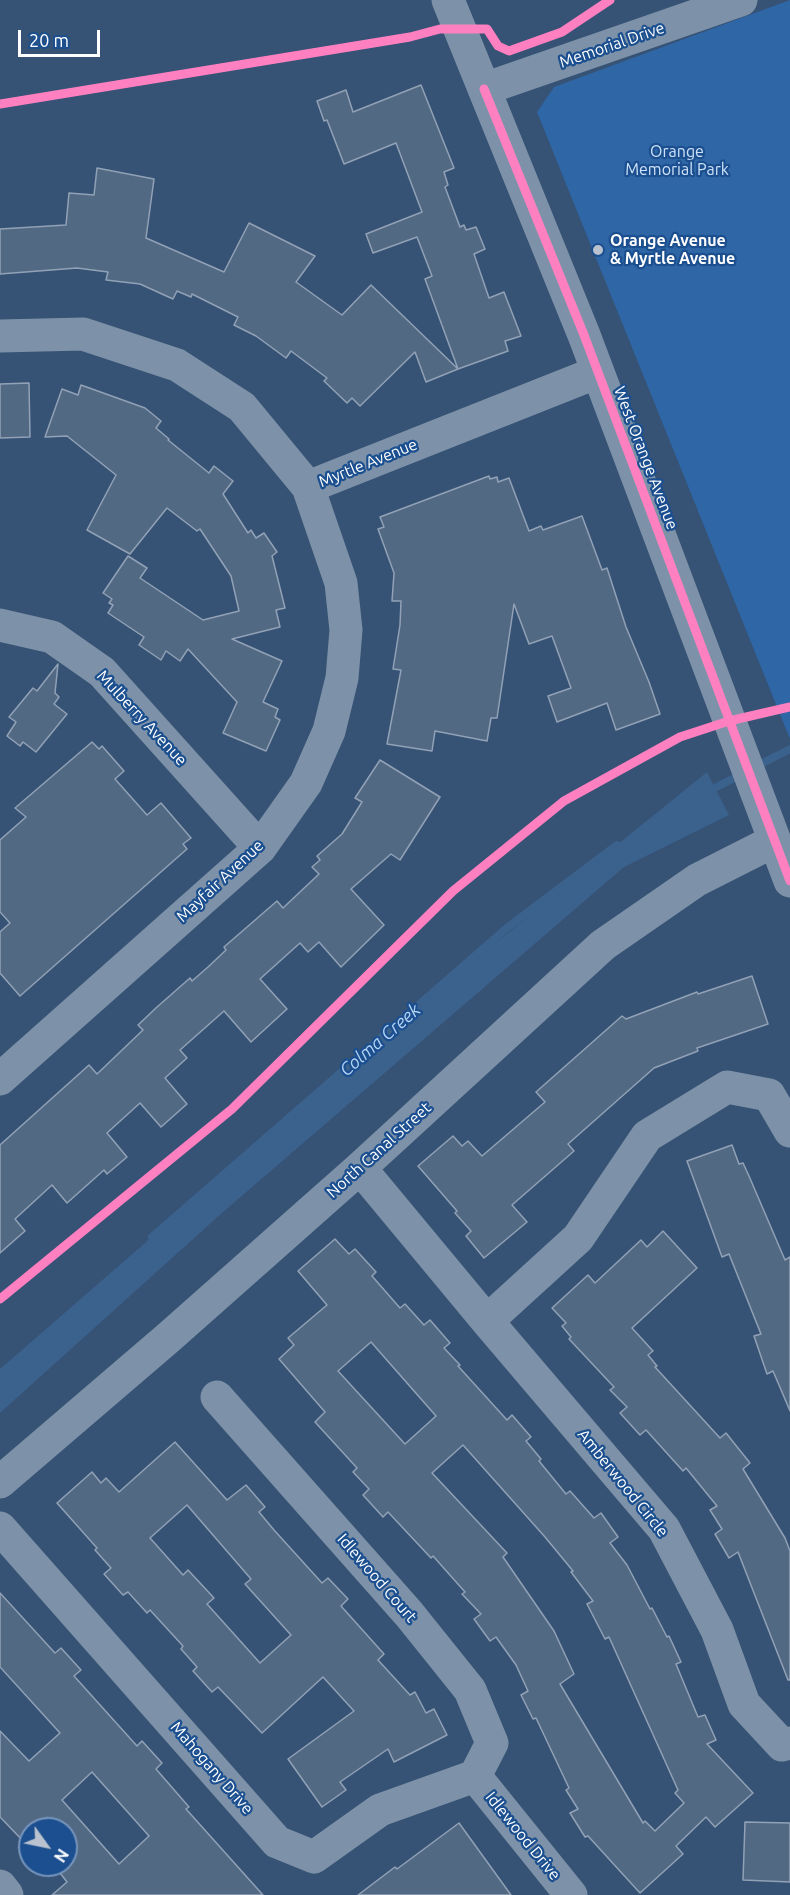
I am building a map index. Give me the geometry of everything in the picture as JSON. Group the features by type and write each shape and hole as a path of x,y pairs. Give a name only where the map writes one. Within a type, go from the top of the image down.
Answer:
{"street":[{"name":"West Orange Avenue","path":"448,0 598,372 790,881"},
{"name":"Memorial Drive","path":"484,89 741,0"},
{"name":"Myrtle Avenue","path":"0,336 83,334 177,365 242,407 308,487 598,372"},
{"name":"Mayfair Avenue","path":"0,1078 260,848 306,783 329,731 342,678 346,630 341,583 308,487"},
{"name":"Mulberry Avenue","path":"0,625 52,637 102,672 260,848"},
{"name":"North Canal Street","path":"0,1482 168,1338 360,1168 603,945 697,880 774,841"},
{"path":"487,1321 579,1238 647,1136 727,1087 769,1095 790,1131"},
{"name":"Amberwood Circle","path":"360,1168 664,1529 717,1630 744,1704 782,1745 790,1743"},
{"name":"Idlewood Court","path":"218,1397 409,1614 470,1690 492,1743 475,1776"},
{"name":"Mahogany Drive","path":"0,1528 277,1842 314,1857 380,1810 475,1776"},
{"name":"Idlewood Drive","path":"475,1776 571,1895"},
{"path":"0,1886 7,1895"}],"green space":[{"name":"Orange Memorial Park","path":"790,0 790,739 537,112 554,87"}],"water":[{"path":"707,772 729,815 624,867 222,1213 0,1413 0,1369 414,1009"}],"building":[{"path":"421,85 454,168 444,172 448,185 445,187 460,227 464,225 466,230 476,227 485,249 474,254 489,298 504,292 521,336 505,341 508,351 458,369 425,279 432,276 417,237 373,253 366,234 422,212 396,143 344,164 317,101 346,90 353,112"},
{"path":"97,168 154,179 146,238 224,272 249,223 315,256 296,282 342,315 371,285 458,369 426,382 415,352 360,406 352,398 347,403 324,381 327,378 291,351 286,358 256,336 234,325 238,317 192,294 191,297 177,291 173,299 140,284 106,280 108,272 77,268 0,274 0,229 66,225 69,193 94,195"},
{"path":"29,383 30,437 0,438 0,384"},
{"path":"81,385 145,408 161,421 156,428 168,440 209,473 214,466 233,481 223,494 248,533 251,530 256,538 264,533 277,552 272,556 285,608 276,610 280,627 232,639 282,661 263,702 278,709 275,717 280,720 266,751 223,733 237,702 188,649 180,661 166,651 161,660 139,645 144,637 108,613 113,605 109,603 112,599 103,593 128,556 147,568 140,578 203,620 239,611 231,576 200,529 197,531 167,508 130,554 87,530 116,475 67,436 45,437 62,389 78,395"},
{"path":"489,476 490,479 497,477 498,482 509,478 529,531 541,526 543,530 582,516 602,570 607,568 626,627 660,714 616,730 607,703 557,722 548,696 571,688 552,636 529,644 514,604 497,718 491,718 487,741 435,731 432,751 387,744 401,670 393,669 400,625 401,601 392,601 394,573 378,529 384,527 380,517"},
{"path":"58,664 55,693 59,697 54,704 67,714 36,752 23,742 20,746 7,736 16,722 9,717 33,688 37,691"},
{"path":"92,742 99,749 102,746 124,771 115,779 147,815 161,803 191,838 183,844 187,849 20,996 0,973 0,932 10,923 0,912 0,840 26,817 15,808"},
{"path":"380,760 440,797 400,860 391,854 351,889 384,925 341,967 319,942 308,952 300,943 260,979 287,1009 251,1042 224,1011 180,1050 187,1058 165,1078 187,1104 161,1127 140,1103 107,1133 127,1157 107,1174 104,1170 67,1203 52,1185 15,1219 25,1231 0,1253 0,1145 89,1065 97,1074 143,1030 138,1025 157,1007 190,978 192,981 208,967 226,950 224,947 277,901 283,908 319,874 312,867 320,860 317,856 342,834 362,802 355,798"},
{"path":"752,976 768,1024 697,1048 698,1051 654,1068 568,1144 574,1151 512,1205 527,1222 484,1258 466,1236 471,1231 455,1213 457,1211 418,1166 453,1136 462,1146 468,1141 482,1156 545,1102 536,1092 622,1016 626,1019 697,992 698,994"},
{"path":"732,1145 739,1164 743,1163 749,1176 785,1260 790,1257 790,1411 773,1371 767,1374 754,1336 761,1334 729,1254 722,1257 687,1161"},
{"path":"663,1231 697,1268 632,1328 653,1351 648,1355 657,1366 655,1367 720,1438 726,1433 750,1463 743,1469 785,1538 790,1551 790,1680 788,1680 738,1552 729,1558 715,1534 722,1529 710,1510 717,1506 686,1468 683,1471 646,1430 640,1435 620,1413 627,1407 610,1390 614,1387 569,1339 571,1337 562,1326 566,1323 552,1308 588,1275 595,1283 641,1240 647,1247"},
{"path":"335,1239 349,1254 355,1249 376,1272 372,1276 400,1308 405,1304 424,1325 430,1320 450,1343 444,1348 460,1365 458,1366 507,1420 512,1415 531,1437 526,1441 566,1494 570,1491 594,1518 601,1513 618,1537 610,1543 627,1565 650,1609 652,1608 667,1637 669,1636 681,1662 676,1664 698,1717 705,1715 716,1740 707,1744 753,1793 715,1827 706,1817 676,1846 683,1854 640,1893 588,1836 585,1837 570,1813 578,1809 566,1790 569,1788 536,1718 533,1719 521,1695 528,1691 516,1665 496,1637 490,1641 474,1619 481,1614 462,1594 465,1592 433,1556 431,1558 388,1512 383,1517 363,1495 369,1489 353,1472 357,1468 315,1422 325,1412 279,1359 294,1345 288,1338 327,1305 298,1271","holes":["371,1342 436,1416 405,1444 338,1371","463,1445 545,1537 573,1571 571,1572 593,1601 587,1604 605,1639 609,1637 678,1790 675,1793 684,1803 655,1831 645,1821 643,1823 560,1684 574,1674 554,1631 503,1557 507,1553 432,1473"]},
{"path":"175,1442 227,1500 246,1485 265,1507 259,1512 274,1530 322,1583 328,1578 348,1599 341,1606 384,1654 378,1660 410,1695 415,1692 426,1713 434,1709 447,1735 394,1762 388,1749 340,1782 346,1790 322,1807 288,1759 354,1711 323,1677 262,1733 218,1687 212,1692 193,1671 197,1667 181,1649 183,1646 150,1610 147,1613 128,1592 123,1595 104,1574 111,1568 95,1550 97,1548 57,1503 92,1472 101,1483 106,1478 119,1492","holes":["187,1505 251,1579 245,1584 291,1635 260,1663 207,1604 214,1598 188,1570 183,1575 150,1538"]},
{"path":"0,1593 55,1653 61,1648 81,1670 74,1676 137,1746 142,1741 162,1763 156,1769 189,1807 186,1809 263,1895 52,1895 67,1882 63,1877 78,1877 78,1818 119,1864 149,1836 92,1772 62,1800 77,1817 18,1817 18,1836 0,1817 0,1731 29,1761 60,1733 0,1667"},
{"path":"745,1822 790,1823 790,1882 743,1880"},
{"path":"459,1823 511,1895 358,1895 395,1867 397,1869"}],"waterway":[{"name":"Colma Creek","path":"753,768 790,749"},
{"name":"Colma Creek","path":"705,793 742,774"},
{"name":"Colma Creek","path":"152,1237 508,927 617,845"}],"cycle path":[{"path":"0,104 410,37 440,29 487,29 498,46 509,51 562,32 610,0"},
{"path":"484,89 584,335 790,881"},
{"path":"0,1299 232,1109 453,891 564,801 680,737 729,721 790,707"}],"place":[{"name":"Orange Avenue & Myrtle Avenue","path":"598,250"}]}
